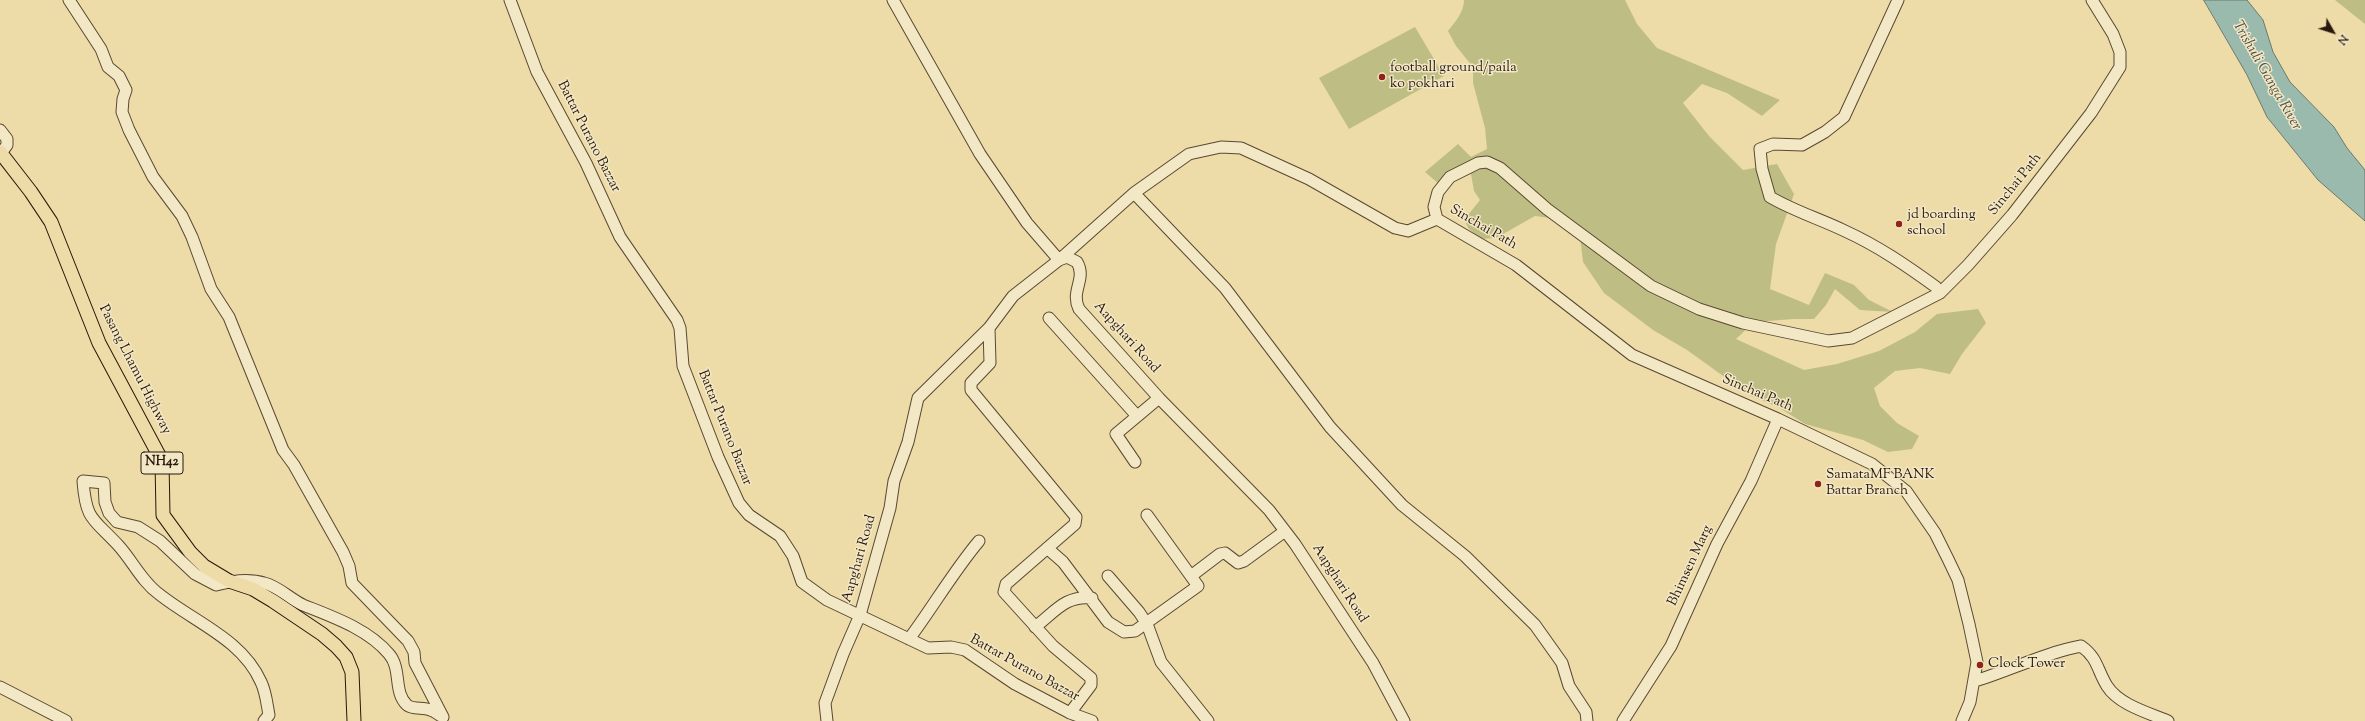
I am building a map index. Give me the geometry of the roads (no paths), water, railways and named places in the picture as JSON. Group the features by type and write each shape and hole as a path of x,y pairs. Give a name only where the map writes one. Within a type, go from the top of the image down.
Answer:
{"main road":[{"name":"Pasang Lhamu Highway","path":"0,152 31,192 51,222 99,343 162,461 163,515 190,552 204,566 229,581 253,589 273,600 322,634 346,657 352,672 354,721"}],"street":[{"path":"69,0 101,49 108,67 119,76 126,90 122,99 122,112 129,130 153,177 182,216 192,237 211,289 229,317 283,450 294,465 322,518 343,552 349,566 352,583 408,641 414,652 415,663 444,719"},
{"name":"Battar Purano Bazzar","path":"510,0 537,72 586,162 620,237 677,320 680,328 683,366 718,457 739,503 749,514 780,536 793,556 802,582 817,594 928,648 951,647 965,650 1015,684 1070,713 1092,721"},
{"path":"893,0 980,154 1027,223 1059,260 1134,193 1189,154 1221,147 1241,148 1329,189 1395,228 1408,231 1437,219"},
{"path":"1898,0 1844,117 1825,132 1802,145 1773,144 1760,149 1762,169 1770,197 1793,210 1845,231 1900,260 1936,288 1940,293"},
{"name":"Sinchai Path","path":"1962,721 1970,702 1975,681 1977,662 1958,580 1936,533 1906,491 1872,464 1778,419 1632,355 1516,265 1437,219 1434,207 1438,192 1450,177 1478,163 1487,162 1500,168 1546,209 1651,286 1699,309 1743,323 1828,341 1852,338 1940,293 1968,265 2012,215 2091,113 2120,67 2120,52 2113,34 2092,0"},
{"path":"0,130 7,139 7,145 0,152"},
{"path":"1134,193 1224,288 1330,427 1402,504 1466,556 1535,625 1562,662 1569,686 1586,712 1587,721"},
{"name":"Aapghari Road","path":"827,721 826,703 843,654 860,615 890,508 894,481 908,442 918,398 928,386 989,328 1013,296 1059,260 1067,257 1077,262 1081,273 1075,298 1079,309 1159,398 1269,510 1285,531 1373,663 1404,721"},
{"path":"1049,318 1137,416"},
{"path":"989,328 990,363 971,383 972,390 1076,517 1075,524 1006,584 1004,592 1035,627 1093,681 1070,713"},
{"path":"1135,462 1116,434 1159,398"},
{"name":"Bhimsen Marg","path":"1623,721 1671,646 1717,544 1751,480 1778,419"},
{"path":"264,721 269,715 262,683 249,662 234,645 157,594 119,546 90,517 84,504 83,481 104,483 105,502 109,513 117,522 138,527 160,542 195,574 216,585 229,581 264,583 303,605 323,611 378,643 391,656 398,673 401,699 409,706 430,710 444,719"},
{"path":"1047,548 1063,562 1092,598 1108,622 1116,629 1124,632 1135,631 1147,624 1198,586 1147,515"},
{"path":"1191,576 1220,554 1225,553 1238,563 1244,561 1285,531"},
{"path":"909,639 949,584 960,563 979,541"},
{"path":"1108,576 1147,624 1161,662 1208,721"},
{"path":"1035,627 1064,602 1078,596 1092,598"},
{"path":"1975,681 2008,671 2052,652 2081,646 2092,654 2108,688 2122,701 2168,721"},
{"path":"0,687 66,721"}],"water":[{"name":"Trishuli Ganga River","path":"2204,0 2247,0 2263,20 2273,52 2290,82 2334,127 2347,148 2365,170 2365,221 2318,180 2267,117 2247,75"}],"place":[{"name":"football ground/paila ko pokhari","path":"1382,77"},
{"name":"jd boarding school","path":"1899,224"},
{"name":"SamataMF BANK Battar Branch","path":"1818,484"},
{"name":"Clock Tower","path":"1980,665"}]}
